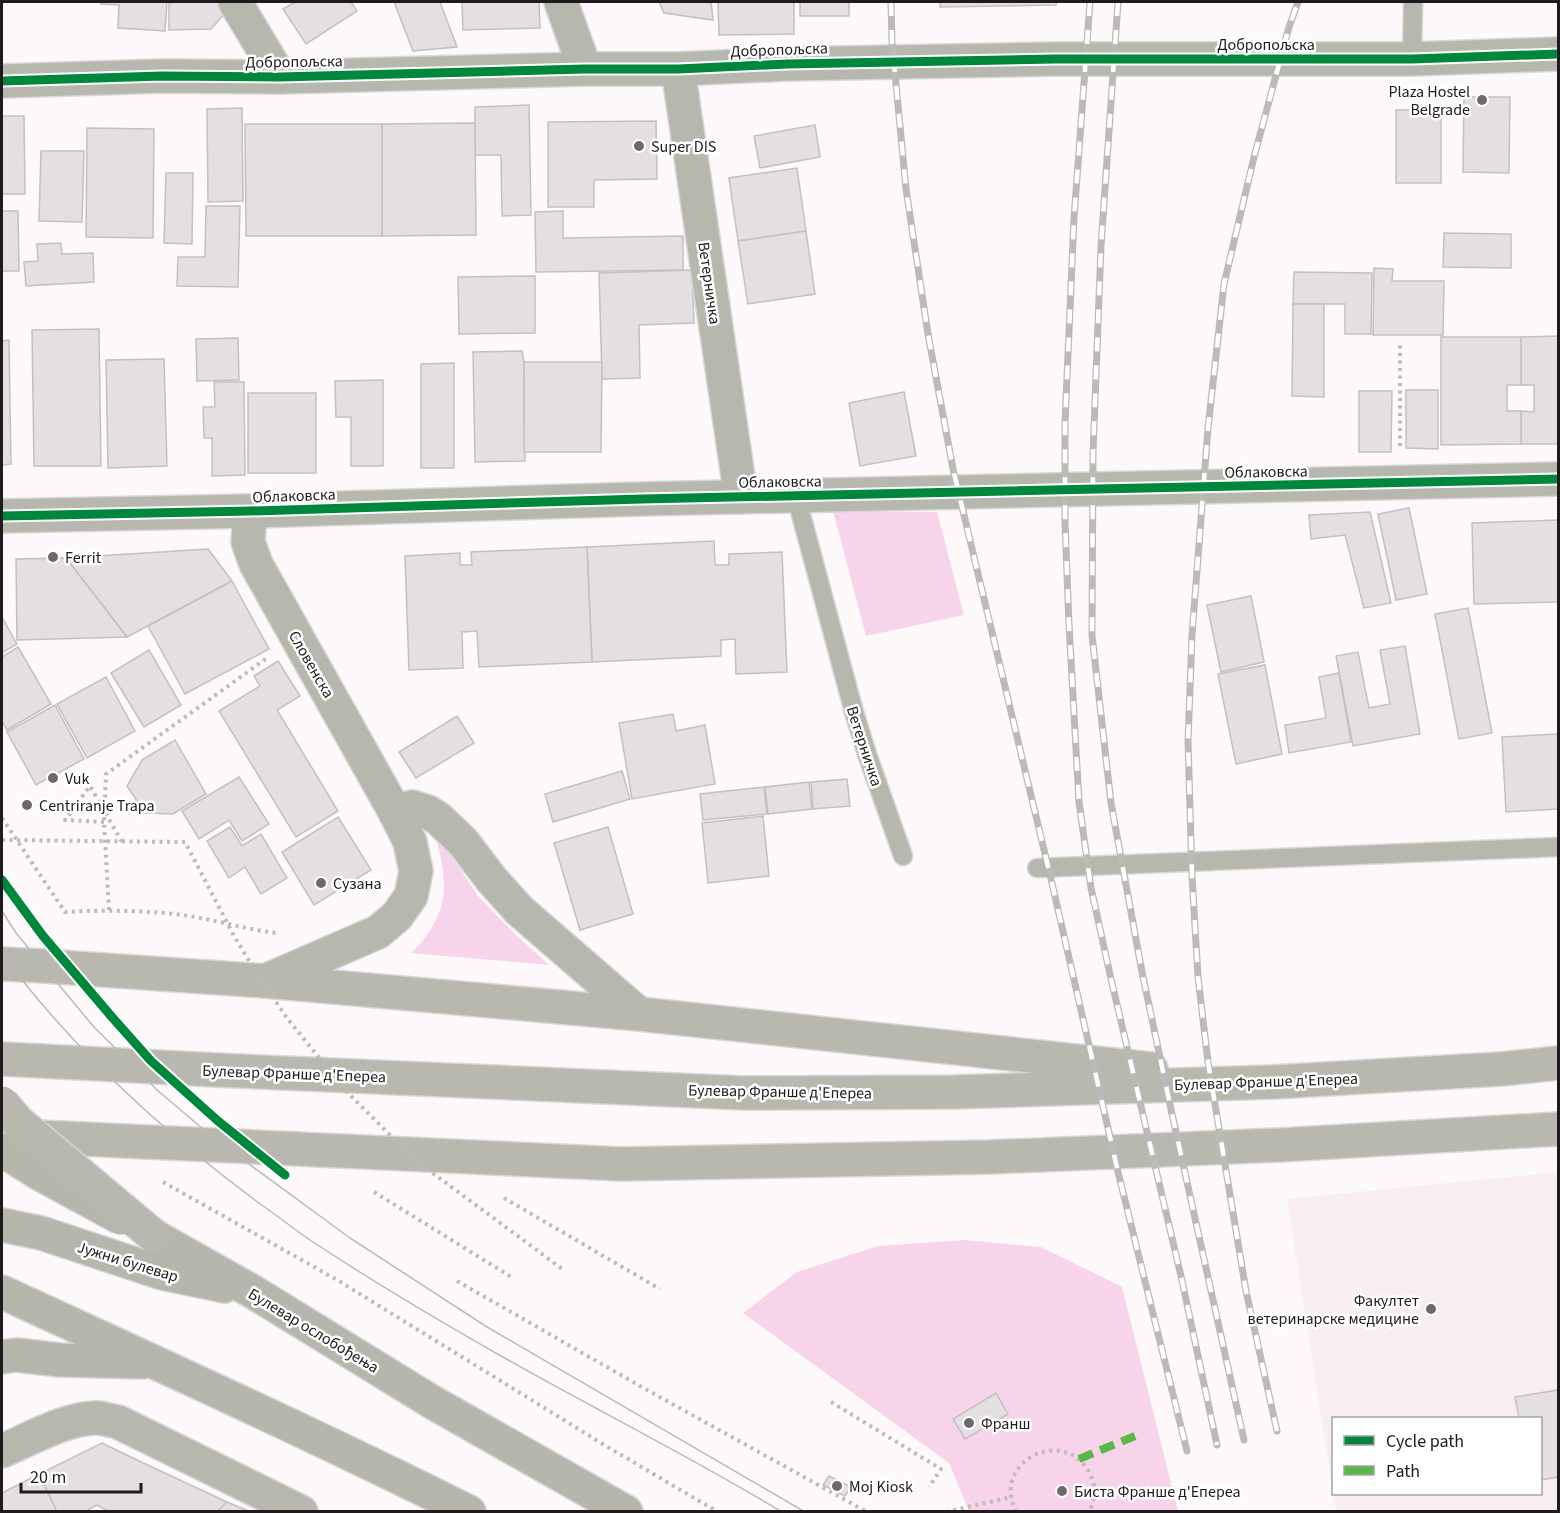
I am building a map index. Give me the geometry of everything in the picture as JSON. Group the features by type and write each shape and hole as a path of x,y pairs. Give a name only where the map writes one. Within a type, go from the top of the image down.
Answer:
{"highway":[{"path":"2,948 44,966"},
{"path":"2,964 265,981 639,1014 1273,1082"},
{"name":"Булевар Франше д'Епереа","path":"2,1059 744,1093 955,1092 1273,1082 1501,1069 1558,1063"},
{"path":"2,1103 18,1122 154,1236"},
{"path":"2,1135 622,1164 990,1157 1558,1129"}],"main road":[{"name":"Булевар ослобођења","path":"2,1150 40,1174 255,1293 432,1402 626,1512"},
{"name":"Јужни булевар","path":"2,1225 40,1233 162,1273 255,1293"},
{"path":"2,1292 376,1465 469,1512"},
{"path":"2,1357 17,1355 60,1360 157,1363"}],"street":[{"path":"236,2 280,77"},
{"path":"561,2 585,69"},
{"name":"Добропољска","path":"2,81 162,76 280,77 585,69 678,69 787,64 1054,58 1412,59 1558,54"},
{"name":"Ветерничка","path":"678,69 741,497"},
{"name":"Облаковска","path":"2,516 1558,479"},
{"name":"Словенска","path":"250,511 248,542 256,564 395,813 410,842 416,871 411,896 397,916 378,932 265,981"},
{"path":"395,813 412,807 428,812 439,819 463,842 519,910 639,1014"},
{"path":"2,1451 65,1424 99,1418 117,1422 302,1512"}],"lane":[{"path":"1412,59 1413,2"},
{"name":"Ветерничка","path":"796,496 854,712 903,856"},
{"path":"1036,868 1558,847"}],"path":[{"path":"1400,341 1400,483"},
{"path":"109,910 104,822 106,774 297,636"},
{"path":"104,822 65,820 90,786 123,842"},
{"path":"2,818 65,912 109,910 182,915 264,932 286,934"},
{"path":"2,840 185,842 234,936 259,977 287,1017 346,1091 415,1160 565,1271"},
{"path":"154,1177 339,1281 606,1446 718,1512"},
{"path":"367,1187 513,1278"},
{"path":"457,1281 867,1512"},
{"path":"831,1402 941,1469 929,1488"},
{"path":"1016,1512 1011,1491 1013,1478 1019,1467 1029,1457 1041,1451 1054,1450 1067,1452 1079,1459 1088,1469 1095,1495 1089,1512"},
{"path":"946,1512 1011,1497"}],"shaded area":[{"path":"833,511 937,512 964,615 866,636"},
{"path":"434,829 478,896 549,965 411,953 429,932 444,894 443,869"},
{"name":"Факултет ветеринарске медицине","path":"1558,1172 1558,1511 1336,1511 1333,1495 1542,1495 1542,1417 1332,1417 1332,1486 1287,1199"},
{"path":"965,1240 1041,1247 1122,1287 1178,1511 969,1511 949,1463 743,1313 797,1272 878,1246"}],"building":[{"path":"101,2 167,2 165,31 118,28 119,5 101,4"},
{"path":"173,2 221,2 227,11 211,29 169,30 169,4"},
{"path":"295,2 351,2 357,11 306,44 283,9"},
{"path":"394,2 440,2 457,47 413,51"},
{"path":"462,2 539,2 540,28 463,30"},
{"path":"659,2 711,2 713,20 664,13"},
{"path":"718,2 794,2 794,34 719,35"},
{"path":"800,2 849,2 849,16 800,16"},
{"path":"940,2 1056,2 1056,5 940,7"},
{"path":"1464,97 1510,97 1509,173 1463,172"},
{"path":"529,105 531,215 502,216 501,155 475,155 475,107"},
{"path":"242,108 243,201 208,202 207,109"},
{"path":"1396,110 1441,110 1441,183 1396,183"},
{"path":"2,116 24,116 25,194 2,194"},
{"path":"656,121 657,179 594,180 594,207 548,207 548,122"},
{"path":"475,123 476,235 382,236 382,124"},
{"path":"245,124 382,124 382,236 246,236"},
{"path":"815,125 820,157 760,168 754,136"},
{"path":"87,128 154,129 153,238 86,237"},
{"path":"41,151 84,151 82,222 39,221"},
{"path":"797,168 806,231 738,241 729,178"},
{"path":"166,173 193,173 192,244 164,243"},
{"path":"206,206 240,206 238,287 177,286 178,257 205,257"},
{"path":"2,211 18,211 19,271 2,271"},
{"path":"563,211 563,238 683,236 683,270 536,272 535,212"},
{"path":"806,231 815,294 748,304 738,241"},
{"path":"1444,233 1511,234 1511,268 1443,267"},
{"path":"61,243 62,254 93,253 94,282 26,286 24,262 38,261 37,244"},
{"path":"1374,268 1393,269 1392,281 1444,281 1443,335 1373,335"},
{"path":"692,270 694,323 639,325 640,378 602,379 599,273"},
{"path":"1294,272 1372,273 1371,334 1345,334 1345,304 1293,304"},
{"path":"535,276 535,333 459,334 458,277"},
{"path":"1293,304 1324,304 1324,397 1292,396"},
{"path":"99,329 101,466 34,466 32,330"},
{"path":"1558,336 1558,444 1521,444 1521,411 1534,412 1534,385 1521,385 1521,337"},
{"path":"1441,337 1521,337 1521,385 1507,385 1507,411 1521,411 1521,444 1441,445"},
{"path":"238,338 239,380 197,381 196,339"},
{"path":"9,340 11,464 2,465 2,341"},
{"path":"522,351 525,461 475,462 473,352"},
{"path":"164,359 167,466 108,468 106,360"},
{"path":"524,362 602,362 601,452 524,452"},
{"path":"454,363 454,468 421,468 421,364"},
{"path":"383,380 383,466 351,466 351,417 336,417 335,381"},
{"path":"214,382 244,382 245,475 212,476 212,438 204,438 203,407 215,407"},
{"path":"1406,390 1438,390 1438,449 1406,448"},
{"path":"1359,391 1392,391 1391,452 1359,452"},
{"path":"904,392 916,456 860,466 849,403"},
{"path":"248,393 316,393 316,473 248,473"},
{"path":"1409,508 1427,594 1396,600 1378,514"},
{"path":"1370,512 1391,603 1364,608 1345,535 1311,539 1309,515"},
{"path":"1558,520 1558,602 1474,604 1472,523"},
{"path":"714,541 715,565 729,565 729,554 782,552 787,672 736,674 735,639 721,640 721,656 592,662 587,547"},
{"path":"587,547 592,662 479,667 477,631 462,632 463,668 409,670 405,556 460,553 460,565 472,565 471,552"},
{"path":"208,549 232,581 127,637 66,558"},
{"path":"66,558 127,637 17,640 16,559"},
{"path":"232,581 269,649 185,694 148,626"},
{"path":"1251,596 1264,662 1221,672 1207,605"},
{"path":"1468,608 1492,733 1459,739 1435,614"},
{"path":"2,617 17,644 2,653"},
{"path":"1405,646 1420,734 1353,746 1336,656 1358,652 1369,708 1390,704 1380,650"},
{"path":"18,647 51,704 7,730 2,721 2,657"},
{"path":"149,650 181,705 144,727 111,673"},
{"path":"278,661 300,696 277,710 338,811 296,837 219,711 260,686 254,676"},
{"path":"1265,665 1282,754 1236,764 1218,674"},
{"path":"1339,673 1351,742 1289,753 1285,725 1326,718 1319,677"},
{"path":"106,677 135,731 87,758 57,704"},
{"path":"55,705 84,759 36,785 7,732"},
{"path":"673,714 676,731 705,725 715,784 632,799 619,723"},
{"path":"457,716 474,743 416,778 399,752"},
{"path":"1558,734 1558,809 1506,812 1502,737"},
{"path":"175,740 206,794 173,814 145,813 127,786 142,760"},
{"path":"622,771 630,799 553,822 545,794"},
{"path":"239,777 269,824 242,841 229,820 199,839 182,811"},
{"path":"847,779 850,806 813,809 811,782"},
{"path":"809,782 812,809 768,814 765,787"},
{"path":"764,787 767,814 703,820 700,794"},
{"path":"763,816 769,876 708,883 702,823"},
{"path":"338,817 371,870 314,905 282,852"},
{"path":"230,827 242,846 261,834 287,878 261,894 245,867 229,878 207,841"},
{"path":"608,827 633,914 580,930 554,843"},
{"path":"1558,1390 1558,1477 1542,1480 1542,1417 1519,1417 1515,1397"},
{"path":"996,1393 1008,1414 965,1439 953,1419"},
{"path":"102,1443 227,1502 217,1512 110,1512 97,1505 84,1512 57,1512 39,1474"},
{"path":"39,1474 57,1512 2,1512 2,1493"},
{"name":"Moj Kiosk","path":"829,1476 851,1487 845,1496 823,1485"},
{"path":"227,1502 251,1512 217,1512"}],"tram line":[{"path":"2,911 16,933 93,1026 157,1090 216,1140 350,1238 487,1327 805,1512"},
{"path":"2,954 60,1025 123,1090 191,1150 304,1236 477,1342 782,1512"}],"railway":[{"path":"891,2 892,42 906,189 928,334 953,469 1118,1172 1187,1451"},
{"path":"1090,2 1074,218 1065,423 1065,522 1079,802 1091,888 1181,1276 1217,1445"},
{"path":"1118,2 1101,246 1093,453 1092,635 1111,803 1142,972 1244,1440"},
{"path":"1277,1431 1246,1291 1208,1062 1198,977 1188,741 1192,635 1208,428 1224,284 1254,157 1289,27 1298,2"}],"marked path":[{"path":"1079,1459 1135,1436"}],"cycle path":[{"path":"2,81 162,76 280,77 585,69 678,69 787,64 1055,59 1412,59 1558,54"},
{"path":"2,516 1558,479"},
{"path":"2,880 43,936 151,1061 218,1121 285,1175"}],"place":[{"name":"Plaza Hostel Belgrade","path":"1482,100"},
{"name":"Super DIS","path":"639,146"},
{"name":"Ferrit","path":"53,557"},
{"name":"Vuk","path":"53,778"},
{"name":"Centriranje Trapa","path":"27,805"},
{"name":"Сузана","path":"321,883"},
{"name":"Факултет ветеринарске медицине","path":"1431,1309"},
{"name":"Франш","path":"969,1423"},
{"name":"Moj Kiosk","path":"837,1486"},
{"name":"Биста Франше д'Епереа","path":"1062,1491"}]}
